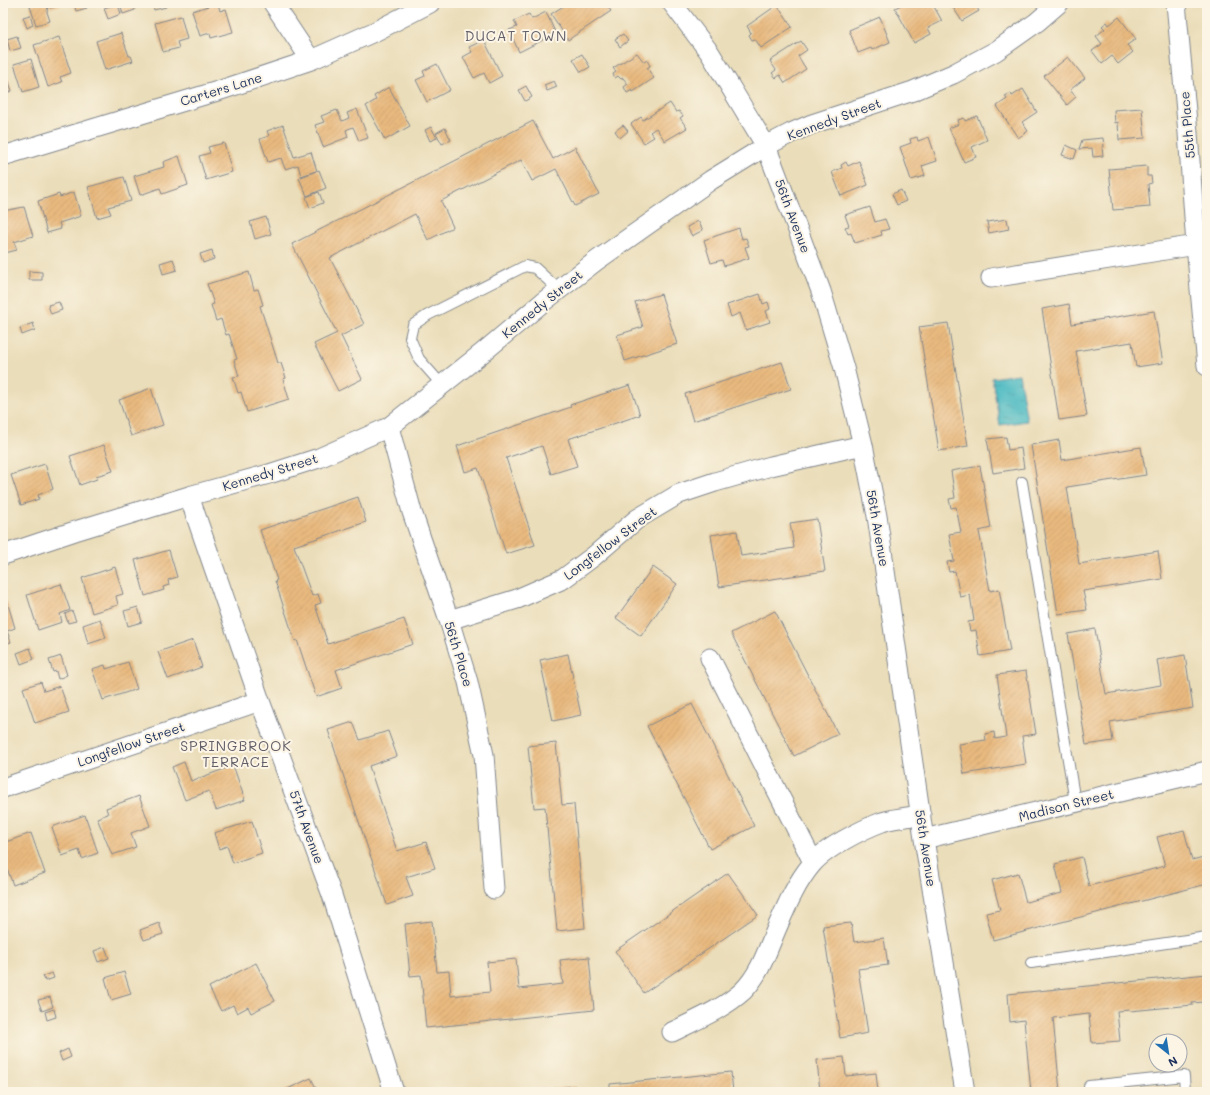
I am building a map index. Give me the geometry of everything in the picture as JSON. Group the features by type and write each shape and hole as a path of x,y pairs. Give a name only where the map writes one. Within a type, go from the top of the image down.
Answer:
{"street":[{"path":"273,3 311,60"},
{"name":"Carters Lane","path":"3,156 213,92 311,60 376,31 430,3"},
{"name":"56th Avenue","path":"672,3 710,53 766,146 821,291 844,368 863,445 877,516 924,839 965,1092"},
{"name":"Kennedy Street","path":"3,555 189,496 258,478 319,458 390,427 596,261 712,180 766,146 791,133 812,124 913,91 953,74 996,50 1037,22 1059,3"},
{"name":"55th Place","path":"1176,3 1207,366"},
{"path":"991,278 1196,245"},
{"name":"56th Place","path":"390,427 412,512 449,620 468,682 484,755 494,889"},
{"name":"Longfellow Street","path":"449,620 517,600 563,578 594,556 637,519 679,494 771,466 863,445"},
{"name":"57th Avenue","path":"189,496 260,701 332,895 394,1092"},
{"path":"710,658 813,862"},
{"name":"Longfellow Street","path":"3,788 260,701"},
{"name":"Madison Street","path":"924,839 1207,771"},
{"path":"672,1032 714,1011 743,991 753,979 763,963 800,880 813,862 834,846 853,835 883,822 921,815"}],"lane":[{"path":"442,385 419,359 410,338 413,325 428,315 525,266 535,268 559,290"},
{"path":"1022,482 1075,802"},
{"path":"1031,963 1207,937"},
{"path":"1090,1092 1089,1086 1184,1076 1185,1092"}],"water":[{"path":"1019,374 1027,421 1000,425 992,378"}],"building":[{"path":"39,3 48,4 47,12 50,21 36,25 30,6"},
{"path":"48,3 60,3 61,5 50,8"},
{"path":"86,3 87,8 76,11 74,4"},
{"path":"120,3 133,3 135,10 123,14"},
{"path":"152,3 165,3 166,7 154,10"},
{"path":"218,3 220,11 226,9 233,32 211,38 210,33 200,36 192,11"},
{"path":"568,3 605,3 611,11 568,40 551,14"},
{"path":"905,3 932,3 942,21 928,28 931,34 914,43 895,8"},
{"path":"950,3 978,3 975,5 979,11 962,21"},
{"path":"118,4 121,14 108,19 104,8"},
{"path":"777,5 792,27 761,48 755,39 752,40 749,35 751,33 747,26"},
{"path":"546,12 555,32 519,52 509,30 517,27 514,21 529,14 532,19"},
{"path":"30,15 33,25 27,28 23,17"},
{"path":"181,16 187,39 177,42 179,48 163,52 155,23"},
{"path":"880,17 890,42 872,50 871,48 858,53 849,30"},
{"path":"1119,17 1136,39 1127,45 1133,52 1118,64 1112,56 1102,64 1092,51 1102,44 1096,36 1105,29 1102,26 1107,22 1109,25"},
{"path":"121,33 129,56 131,56 133,61 105,70 96,41"},
{"path":"623,34 628,41 620,47 615,39"},
{"path":"17,36 21,48 10,51 7,39"},
{"path":"59,37 71,73 60,77 62,82 48,87 34,45"},
{"path":"484,40 502,76 489,83 484,73 474,78 463,57 472,52 469,47"},
{"path":"801,41 807,50 798,56 806,69 785,83 780,75 776,78 772,73 776,70 770,61"},
{"path":"637,53 644,62 647,60 650,66 647,68 654,78 633,92 632,90 627,93 624,87 628,84 623,78 621,79 618,76 615,78 613,74 616,72 613,68"},
{"path":"582,54 590,67 581,72 573,59"},
{"path":"1068,57 1085,78 1070,90 1076,97 1067,105 1044,76"},
{"path":"31,59 39,87 23,92 14,64"},
{"path":"3,64 12,91 3,94"},
{"path":"437,64 450,90 427,102 416,80 425,76 423,71"},
{"path":"554,81 557,87 547,91 544,85"},
{"path":"526,86 532,97 525,101 519,90"},
{"path":"389,87 410,126 385,140 366,106 376,100 374,96"},
{"path":"1023,89 1037,112 1022,122 1028,131 1018,138 997,106 1007,99 1005,96 1011,93 1012,96"},
{"path":"670,103 676,112 679,111 683,116 680,118 687,128 665,141 656,128 650,132 654,137 644,143 631,124 641,117 643,120"},
{"path":"1142,108 1145,138 1119,140 1118,122 1115,123 1114,110"},
{"path":"357,109 368,138 359,141 353,127 346,130 348,137 323,147 315,125 324,122 321,116 337,110 342,121 349,118 347,113"},
{"path":"977,116 987,140 972,147 976,157 964,162 949,128 959,124 958,120 964,118 965,121"},
{"path":"533,121 553,159 575,147 599,194 575,206 556,169 532,181 521,160 441,201 453,227 428,240 415,214 330,258 364,324 341,336 362,379 338,391 314,344 337,333 292,244"},
{"path":"283,125 294,157 311,152 317,171 319,170 326,188 307,196 299,178 316,171 301,176 298,165 285,169 281,158 268,162 260,139 269,136 267,131"},
{"path":"623,125 628,131 620,138 615,131"},
{"path":"431,127 437,138 430,141 425,130"},
{"path":"445,128 451,140 442,144 436,133"},
{"path":"917,137 918,141 929,137 937,161 922,166 925,176 911,180 900,147 911,143 910,139"},
{"path":"1103,138 1103,156 1093,157 1092,148 1079,149 1082,140"},
{"path":"224,143 232,172 206,180 199,156 210,153 208,147"},
{"path":"1066,145 1077,150 1074,159 1062,155"},
{"path":"179,156 188,185 162,194 160,188 140,195 134,176 164,167 163,162"},
{"path":"859,161 868,185 841,196 832,172 842,168 841,165 846,162 848,166"},
{"path":"1147,166 1147,176 1151,176 1152,183 1148,184 1150,207 1113,210 1109,169"},
{"path":"124,177 131,201 108,207 111,214 97,218 88,187"},
{"path":"901,190 906,201 897,205 892,194"},
{"path":"74,192 81,216 59,223 61,229 47,233 38,201 59,194 60,197"},
{"path":"319,192 323,203 310,208 306,197"},
{"path":"24,207 33,236 14,242 17,250 5,253 3,246 3,211"},
{"path":"870,207 875,222 885,219 889,229 881,231 882,235 855,243 851,233 848,234 845,227 849,226 845,215"},
{"path":"266,217 271,234 255,239 250,222"},
{"path":"1007,219 1009,229 989,233 987,222"},
{"path":"698,221 703,230 692,236 687,227"},
{"path":"739,228 742,239 746,238 749,246 745,247 749,258 724,266 722,260 711,263 704,240"},
{"path":"212,250 214,259 203,263 200,254"},
{"path":"173,259 177,270 163,274 160,263"},
{"path":"29,271 42,272 42,280 29,280"},
{"path":"249,272 254,290 258,289 263,305 260,306 278,363 281,363 286,378 283,379 289,399 247,412 241,392 238,393 233,377 239,376 234,360 237,359 229,334 226,335 221,319 216,321 211,305 214,304 207,284"},
{"path":"661,294 677,344 625,361 617,335 643,327 635,302"},
{"path":"760,294 763,304 768,302 770,309 766,311 770,322 746,330 740,313 731,317 727,305"},
{"path":"59,302 62,310 51,314 48,305"},
{"path":"1069,304 1072,324 1154,311 1163,363 1136,367 1132,342 1076,351 1087,416 1059,420 1042,309"},
{"path":"33,323 35,330 22,335 20,328"},
{"path":"948,323 968,446 939,451 919,327"},
{"path":"782,362 791,389 693,421 685,394"},
{"path":"630,385 640,415 568,439 577,466 551,474 542,446 506,458 535,545 506,554 478,468 465,472 457,446"},
{"path":"151,388 163,425 131,436 119,400"},
{"path":"1006,437 1008,450 1021,448 1024,468 993,473 987,439"},
{"path":"1059,440 1062,460 1141,447 1146,475 1067,487 1079,564 1158,551 1162,579 1083,591 1087,610 1058,614 1031,445"},
{"path":"104,445 113,471 96,476 97,479 80,485 70,456"},
{"path":"45,464 53,489 38,495 39,499 21,505 11,475"},
{"path":"980,466 991,528 979,531 990,591 999,589 1010,651 980,656 976,630 970,631 968,622 974,621 970,595 960,597 955,571 949,572 947,562 954,561 949,534 961,532 956,507 951,508 949,499 955,498 951,471"},
{"path":"358,497 366,522 294,546 312,596 318,594 321,603 315,605 328,644 404,619 413,644 336,670 342,688 316,697 297,640 295,641 260,530"},
{"path":"817,519 825,571 719,587 711,535 737,531 741,556 769,552 794,548 790,523"},
{"path":"169,550 177,577 168,580 169,585 163,587 164,590 145,596 135,560"},
{"path":"115,567 123,594 116,596 118,605 92,613 82,578"},
{"path":"653,567 677,584 641,636 616,618"},
{"path":"61,584 70,610 60,614 62,622 38,630 27,595"},
{"path":"7,601 15,628 7,631 11,642 3,645 3,602"},
{"path":"138,607 142,622 128,626 124,611"},
{"path":"72,611 76,621 68,623 65,614"},
{"path":"775,611 838,734 794,756 731,633"},
{"path":"100,619 106,638 88,644 83,625"},
{"path":"1095,629 1106,694 1161,685 1157,660 1185,655 1193,708 1110,722 1113,741 1086,745 1068,634"},
{"path":"193,640 202,667 168,679 158,652"},
{"path":"30,648 34,659 21,664 17,653"},
{"path":"568,654 581,715 553,721 540,660"},
{"path":"61,656 67,675 58,679 56,671 53,672 49,660"},
{"path":"128,662 137,689 103,700 92,669 105,665 106,669"},
{"path":"1026,671 1036,734 1022,736 1026,764 964,774 959,744 986,740 985,734 994,732 995,739 1006,737 997,675"},
{"path":"41,682 44,691 60,686 69,712 35,723 23,688"},
{"path":"692,704 754,826 710,849 647,726"},
{"path":"353,722 360,740 388,731 397,756 369,766 397,851 426,842 435,868 406,877 413,896 387,905 328,730"},
{"path":"556,743 562,805 574,804 585,928 557,931 545,807 534,808 528,746"},
{"path":"184,762 191,781 227,768 226,764 232,762 245,800 216,810 209,791 185,800 172,767"},
{"path":"139,796 150,826 131,833 136,847 112,855 97,818 108,814 106,808"},
{"path":"85,815 98,853 82,859 79,850 62,856 52,827"},
{"path":"252,821 262,853 233,863 227,846 219,849 214,833"},
{"path":"1184,830 1192,860 1207,856 1207,884 993,940 986,913 1000,910 992,880 1018,873 1026,902 1062,893 1055,864 1082,857 1089,886 1165,866 1157,837"},
{"path":"31,833 45,873 13,885 3,857 3,843"},
{"path":"728,873 758,915 644,993 615,951"},
{"path":"432,921 437,972 449,971 451,996 490,992 487,962 516,959 519,989 563,984 560,960 589,957 594,1010 426,1028 421,975 410,976 405,924"},
{"path":"159,923 163,934 144,940 140,930"},
{"path":"851,923 854,942 884,938 888,965 858,969 868,1033 840,1038 823,926"},
{"path":"105,947 109,958 98,962 94,951"},
{"path":"256,963 275,1001 251,1013 248,1007 237,1013 233,1005 221,1011 209,987"},
{"path":"124,972 131,994 111,1000 105,978"},
{"path":"52,973 54,978 45,981 43,976"},
{"path":"1207,974 1206,1009 1205,1002 1192,1003 1193,1005 1117,1011 1120,1041 1092,1043 1089,1014 1053,1018 1060,1092 1031,1092 1024,1020 1010,1022 1008,994"},
{"path":"50,997 53,1007 42,1011 38,1000"},
{"path":"54,1009 56,1017 47,1020 45,1012"},
{"path":"68,1049 71,1057 62,1061 59,1053"},
{"path":"844,1057 846,1076 876,1073 878,1092 820,1092 817,1060"},
{"path":"731,1072 733,1092 610,1092 610,1084"},
{"path":"311,1078 318,1092 281,1092"},
{"path":"575,1086 576,1092 532,1092 532,1091"}],"district":[{"name":"DUCAT TOWN","path":"516,36"},
{"name":"SPRINGBROOK TERRACE","path":"236,754"}]}
